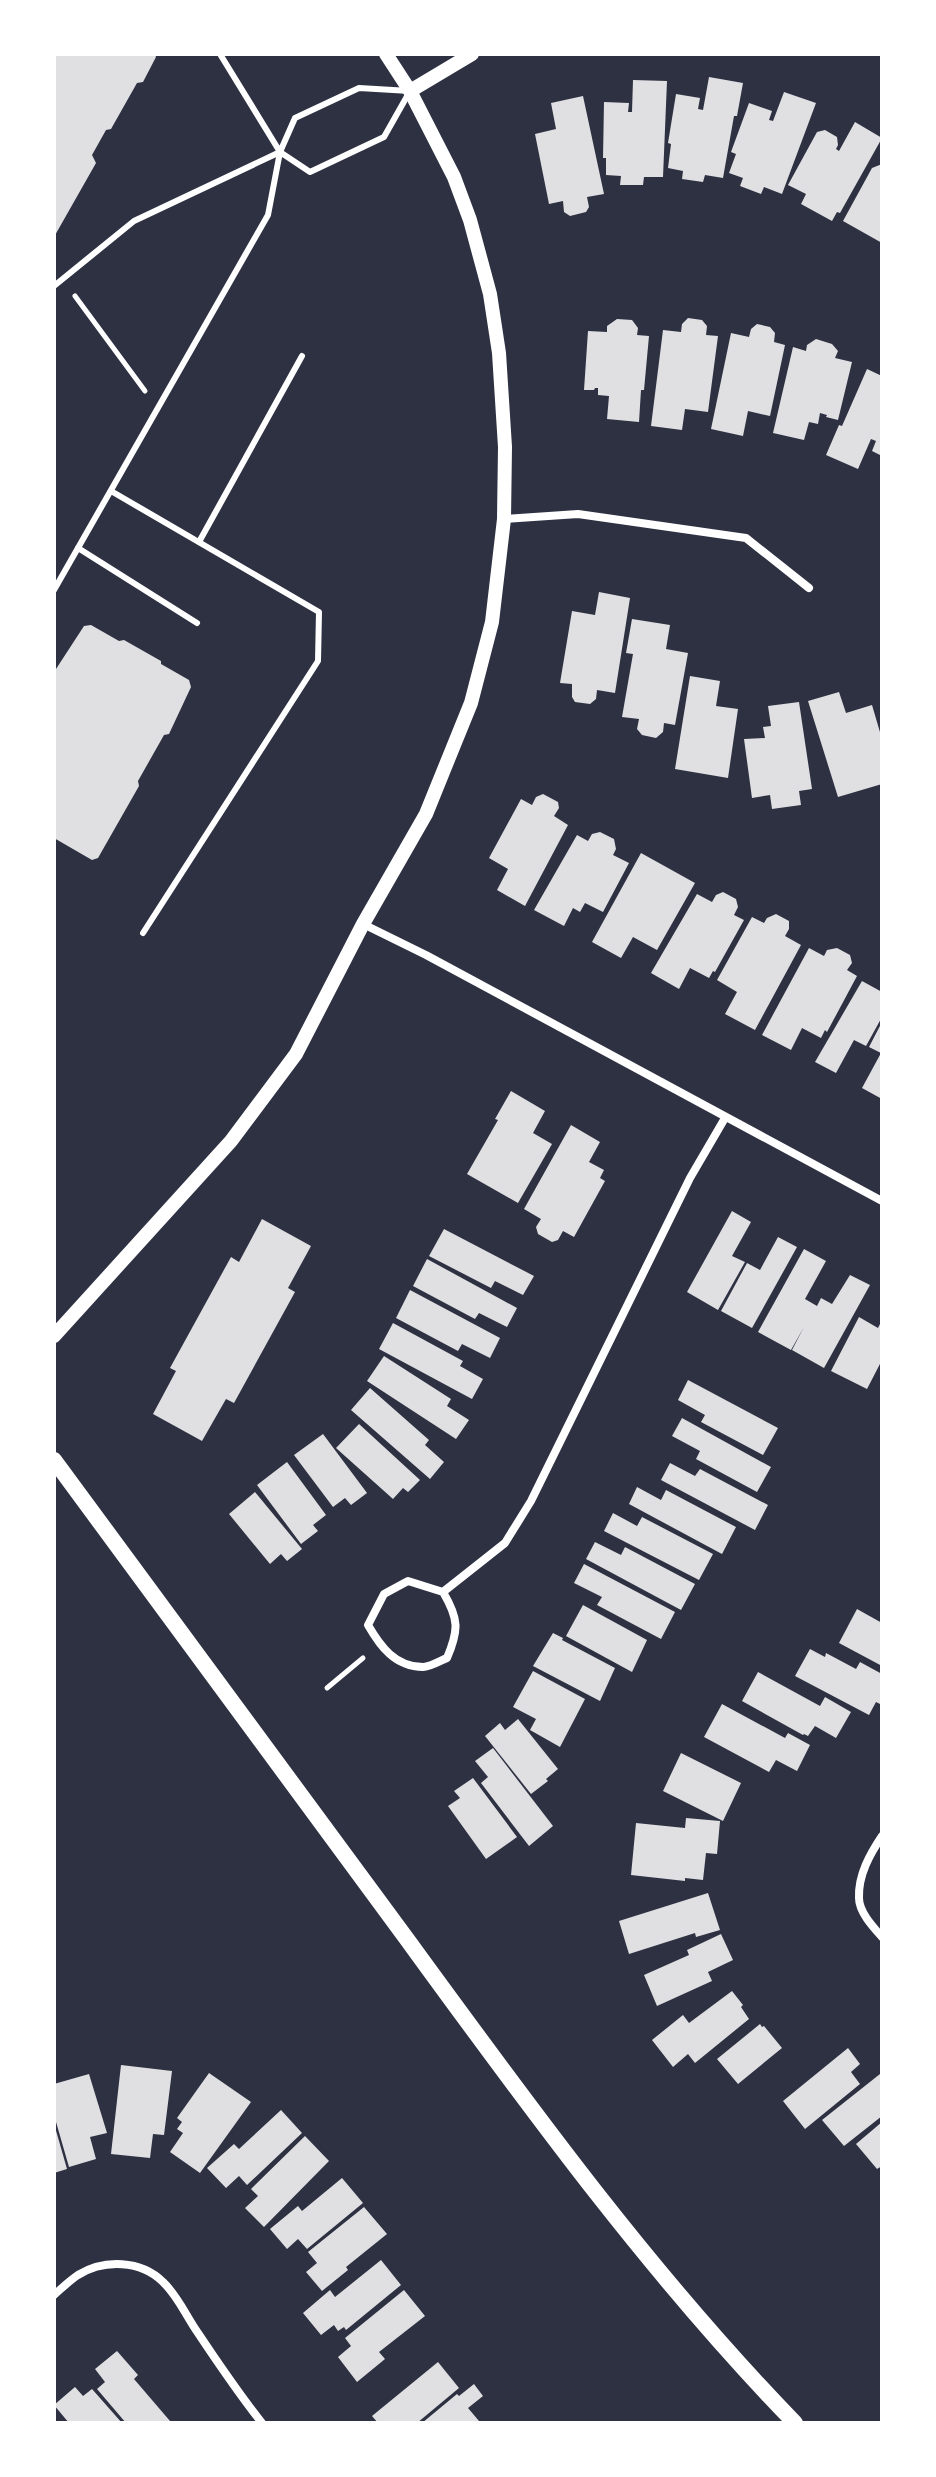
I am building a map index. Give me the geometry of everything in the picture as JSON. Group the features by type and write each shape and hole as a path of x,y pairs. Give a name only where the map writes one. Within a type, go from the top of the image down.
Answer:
{"main road":[{"path":"54,1460 470,2026 610,2209 742,2368 795,2423"}],"street":[{"path":"54,1336 231,1141 296,1054 363,924 426,814 471,703 492,622 504,519 505,447 499,353 490,294 470,220 454,177 410,91 386,54"},
{"path":"410,91 472,54"},
{"path":"504,519 578,514 746,538 809,588"},
{"path":"363,924 882,1201"},
{"path":"443,1592 505,1543 531,1501 690,1178 725,1118"},
{"path":"408,1581 443,1592 454,1611 456,1637 447,1658 424,1667 398,1661 380,1644 368,1625 384,1594 408,1581"},
{"path":"882,1836 866,1861 859,1899 868,1921 882,1937"},
{"path":"54,2295 78,2275 96,2267 115,2264 144,2269 161,2280 174,2294 196,2331 262,2423"}],"lane":[{"path":"54,590 268,215 280,152 295,118 359,88 410,91 384,137 310,172 280,152 220,54"},
{"path":"54,286 134,221 280,152"},
{"path":"199,542 302,356"},
{"path":"111,491 319,612 318,661 143,933"},
{"path":"78,548 197,623"}],"path":[{"path":"62,279 157,408"},
{"path":"327,1688 380,1644"}],"building":[{"path":"54,54 155,54 156,57 111,129 106,130 92,155 96,163 54,237"},
{"path":"709,77 743,83 723,178 705,175 703,182 682,179 683,171 668,168 671,144 668,143 676,94 700,98 698,109 703,110"},
{"path":"633,80 667,81 663,177 644,177 643,185 620,185 621,176 606,175 606,158 603,158 604,102 629,103 628,112 632,112"},
{"path":"784,92 816,103 782,194 764,187 761,194 740,186 743,178 729,173 736,154 731,152 749,103 772,111 769,120 773,121"},
{"path":"583,96 604,194 587,197 589,207 586,212 570,216 564,212 563,201 549,204 535,134 556,129 551,103"},
{"path":"855,122 882,138 840,213 837,212 832,221 801,204 806,194 788,185 817,132 825,130 837,137 836,149 839,151"},
{"path":"882,164 882,243 843,221 872,168"},
{"path":"688,318 702,320 707,326 706,335 718,336 708,412 685,409 682,430 651,426 663,330 681,332 682,324"},
{"path":"617,319 632,320 638,328 637,335 649,336 639,422 607,419 609,396 598,395 598,388 584,390 588,331 607,332 607,326"},
{"path":"757,324 770,327 775,333 774,342 785,345 770,416 748,411 743,436 711,429 731,333 749,337 751,329"},
{"path":"816,339 832,344 838,351 835,358 852,362 838,420 820,413 818,424 809,422 804,440 773,433 793,347 806,351 807,345"},
{"path":"867,369 882,376 882,456 872,451 876,441 871,439 858,469 826,455"},
{"path":"599,592 630,598 615,693 597,690 596,699 590,704 575,702 572,684 560,683 572,611 595,615"},
{"path":"632,619 670,625 666,649 688,653 675,725 664,723 663,732 656,738 642,735 637,729 639,719 622,717 633,654 626,653"},
{"path":"91,625 161,661 161,664 189,680 191,687 169,734 164,735 98,858 92,860 54,838 56,669 84,626"},
{"path":"690,676 720,681 716,706 738,709 728,778 675,769"},
{"path":"839,692 846,713 872,705 882,739 882,784 838,797 808,701"},
{"path":"799,702 812,789 799,791 801,805 772,809 770,795 752,798 744,739 765,738 763,727 771,726 768,706"},
{"path":"543,794 558,802 559,808 554,816 568,825 525,906 497,890 508,869 489,858 521,799 532,805 536,797"},
{"path":"600,832 614,839 616,849 613,855 629,863 603,912 585,903 580,912 573,908 564,926 534,910 577,835 588,841 592,834"},
{"path":"641,853 695,883 657,950 633,937 621,958 592,942"},
{"path":"723,892 736,899 738,907 734,915 744,920 715,972 709,978 690,968 679,989 651,973 697,894 712,902 716,895"},
{"path":"776,914 789,921 785,936 801,945 755,1030 725,1014 737,992 717,980 752,917 764,923"},
{"path":"809,948 824,956 827,950 837,948 850,955 852,963 847,970 857,976 827,1032 825,1030 821,1038 802,1028 791,1050 762,1035"},
{"path":"862,981 882,992 882,1017 866,1046 854,1040 836,1073 815,1062"},
{"path":"882,1022 882,1099 862,1088 881,1053 869,1047"},
{"path":"511,1091 545,1111 533,1133 552,1144 518,1203 467,1174"},
{"path":"571,1125 600,1142 589,1162 604,1170 600,1178 605,1181 574,1237 563,1231 558,1240 552,1242 538,1234 536,1227 541,1219 524,1209"},
{"path":"732,1211 751,1222 732,1256 745,1262 718,1310 687,1292"},
{"path":"262,1219 311,1246 288,1288 295,1292 234,1403 226,1399 202,1441 153,1414 176,1371 170,1368 231,1257 239,1262"},
{"path":"444,1229 534,1276 523,1295 495,1281 491,1288 429,1256"},
{"path":"778,1237 797,1247 752,1328 721,1311 747,1263 760,1270"},
{"path":"804,1249 826,1261 805,1299 817,1306 821,1298 832,1304 850,1275 870,1285 824,1368 792,1350 804,1327 791,1350 758,1332"},
{"path":"427,1259 517,1308 507,1327 479,1313 475,1319 413,1286"},
{"path":"410,1290 500,1338 490,1358 462,1344 458,1351 396,1318"},
{"path":"859,1317 878,1328 882,1320 882,1360 867,1389 831,1371"},
{"path":"393,1323 463,1361 460,1366 483,1379 472,1399 379,1349"},
{"path":"384,1356 451,1399 447,1406 469,1420 456,1439 367,1381"},
{"path":"688,1380 778,1428 763,1455 701,1422 705,1415 678,1400"},
{"path":"370,1388 429,1440 425,1445 444,1462 430,1479 351,1410"},
{"path":"682,1418 771,1467 757,1492 696,1459 700,1451 672,1436"},
{"path":"359,1424 420,1480 408,1492 403,1488 393,1499 336,1448"},
{"path":"323,1434 367,1493 351,1505 345,1498 333,1507 294,1455"},
{"path":"287,1462 326,1515 313,1525 318,1531 301,1544 257,1485"},
{"path":"670,1463 695,1476 700,1469 768,1505 755,1530 661,1480"},
{"path":"637,1487 661,1500 666,1490 736,1527 722,1554 629,1504"},
{"path":"255,1492 302,1549 287,1561 281,1554 270,1564 229,1514"},
{"path":"613,1513 637,1526 642,1517 713,1554 699,1580 604,1531"},
{"path":"595,1542 621,1555 625,1547 695,1584 681,1610 586,1559"},
{"path":"584,1564 675,1612 661,1639 597,1605 602,1597 574,1583"},
{"path":"583,1605 647,1640 632,1672 566,1636"},
{"path":"857,1609 882,1623 882,1666 839,1643"},
{"path":"553,1633 615,1668 600,1701 533,1666"},
{"path":"810,1649 825,1657 826,1653 856,1669 860,1662 882,1674 880,1704 876,1702 869,1715 795,1676"},
{"path":"533,1671 585,1699 560,1747 530,1730 536,1719 513,1707"},
{"path":"758,1672 820,1706 825,1697 851,1712 836,1738 815,1726 808,1736 803,1735 742,1701"},
{"path":"722,1704 785,1738 788,1733 810,1745 797,1771 776,1760 769,1772 704,1737"},
{"path":"518,1719 558,1769 531,1794 485,1736 500,1723 505,1730"},
{"path":"493,1748 553,1826 529,1846 481,1783 488,1777 475,1761"},
{"path":"681,1753 741,1783 723,1821 663,1791"},
{"path":"473,1778 517,1837 486,1859 448,1806 460,1798 454,1791"},
{"path":"686,1818 720,1821 717,1854 706,1853 703,1880 631,1875 636,1823 685,1828"},
{"path":"708,1893 720,1930 696,1937 695,1933 629,1954 619,1921"},
{"path":"721,1934 733,1960 708,1972 712,1981 657,2006 644,1975 689,1955 687,1950"},
{"path":"732,1991 749,2019 695,2063 688,2054 673,2067 652,2040 683,2015 689,2023"},
{"path":"760,2024 782,2048 738,2084 717,2059"},
{"path":"848,2048 860,2064 851,2072 860,2084 805,2129 783,2101"},
{"path":"121,2065 172,2071 164,2135 153,2134 150,2158 111,2154"},
{"path":"209,2073 251,2102 200,2173 170,2152 183,2133 177,2129 182,2122 177,2118"},
{"path":"89,2074 107,2133 90,2137 96,2159 69,2167 54,2115 54,2084"},
{"path":"880,2074 882,2116 844,2146 822,2120"},
{"path":"281,2110 302,2133 247,2185 239,2176 226,2188 207,2168 234,2144 239,2149"},
{"path":"882,2122 882,2166 877,2169 856,2144"},
{"path":"54,2128 67,2169 54,2173"},
{"path":"305,2136 329,2161 264,2227 245,2208 258,2196 251,2189"},
{"path":"342,2178 363,2203 307,2249 298,2239 287,2249 270,2229 298,2206 302,2211"},
{"path":"364,2207 387,2234 322,2291 306,2272 317,2263 308,2252"},
{"path":"381,2260 401,2285 346,2330 344,2327 338,2331 334,2325 321,2335 303,2313 330,2290 335,2297"},
{"path":"404,2290 425,2316 379,2352 385,2359 357,2382 338,2357 351,2346 345,2338"},
{"path":"117,2351 138,2375 134,2379 170,2421 168,2423 126,2423 97,2389 105,2382 95,2369"},
{"path":"438,2362 459,2388 417,2423 378,2423 372,2416"},
{"path":"474,2384 483,2396 468,2408 479,2421 422,2423 457,2394 459,2396"},
{"path":"75,2387 83,2396 92,2389 122,2423 69,2423 54,2405"}]}
